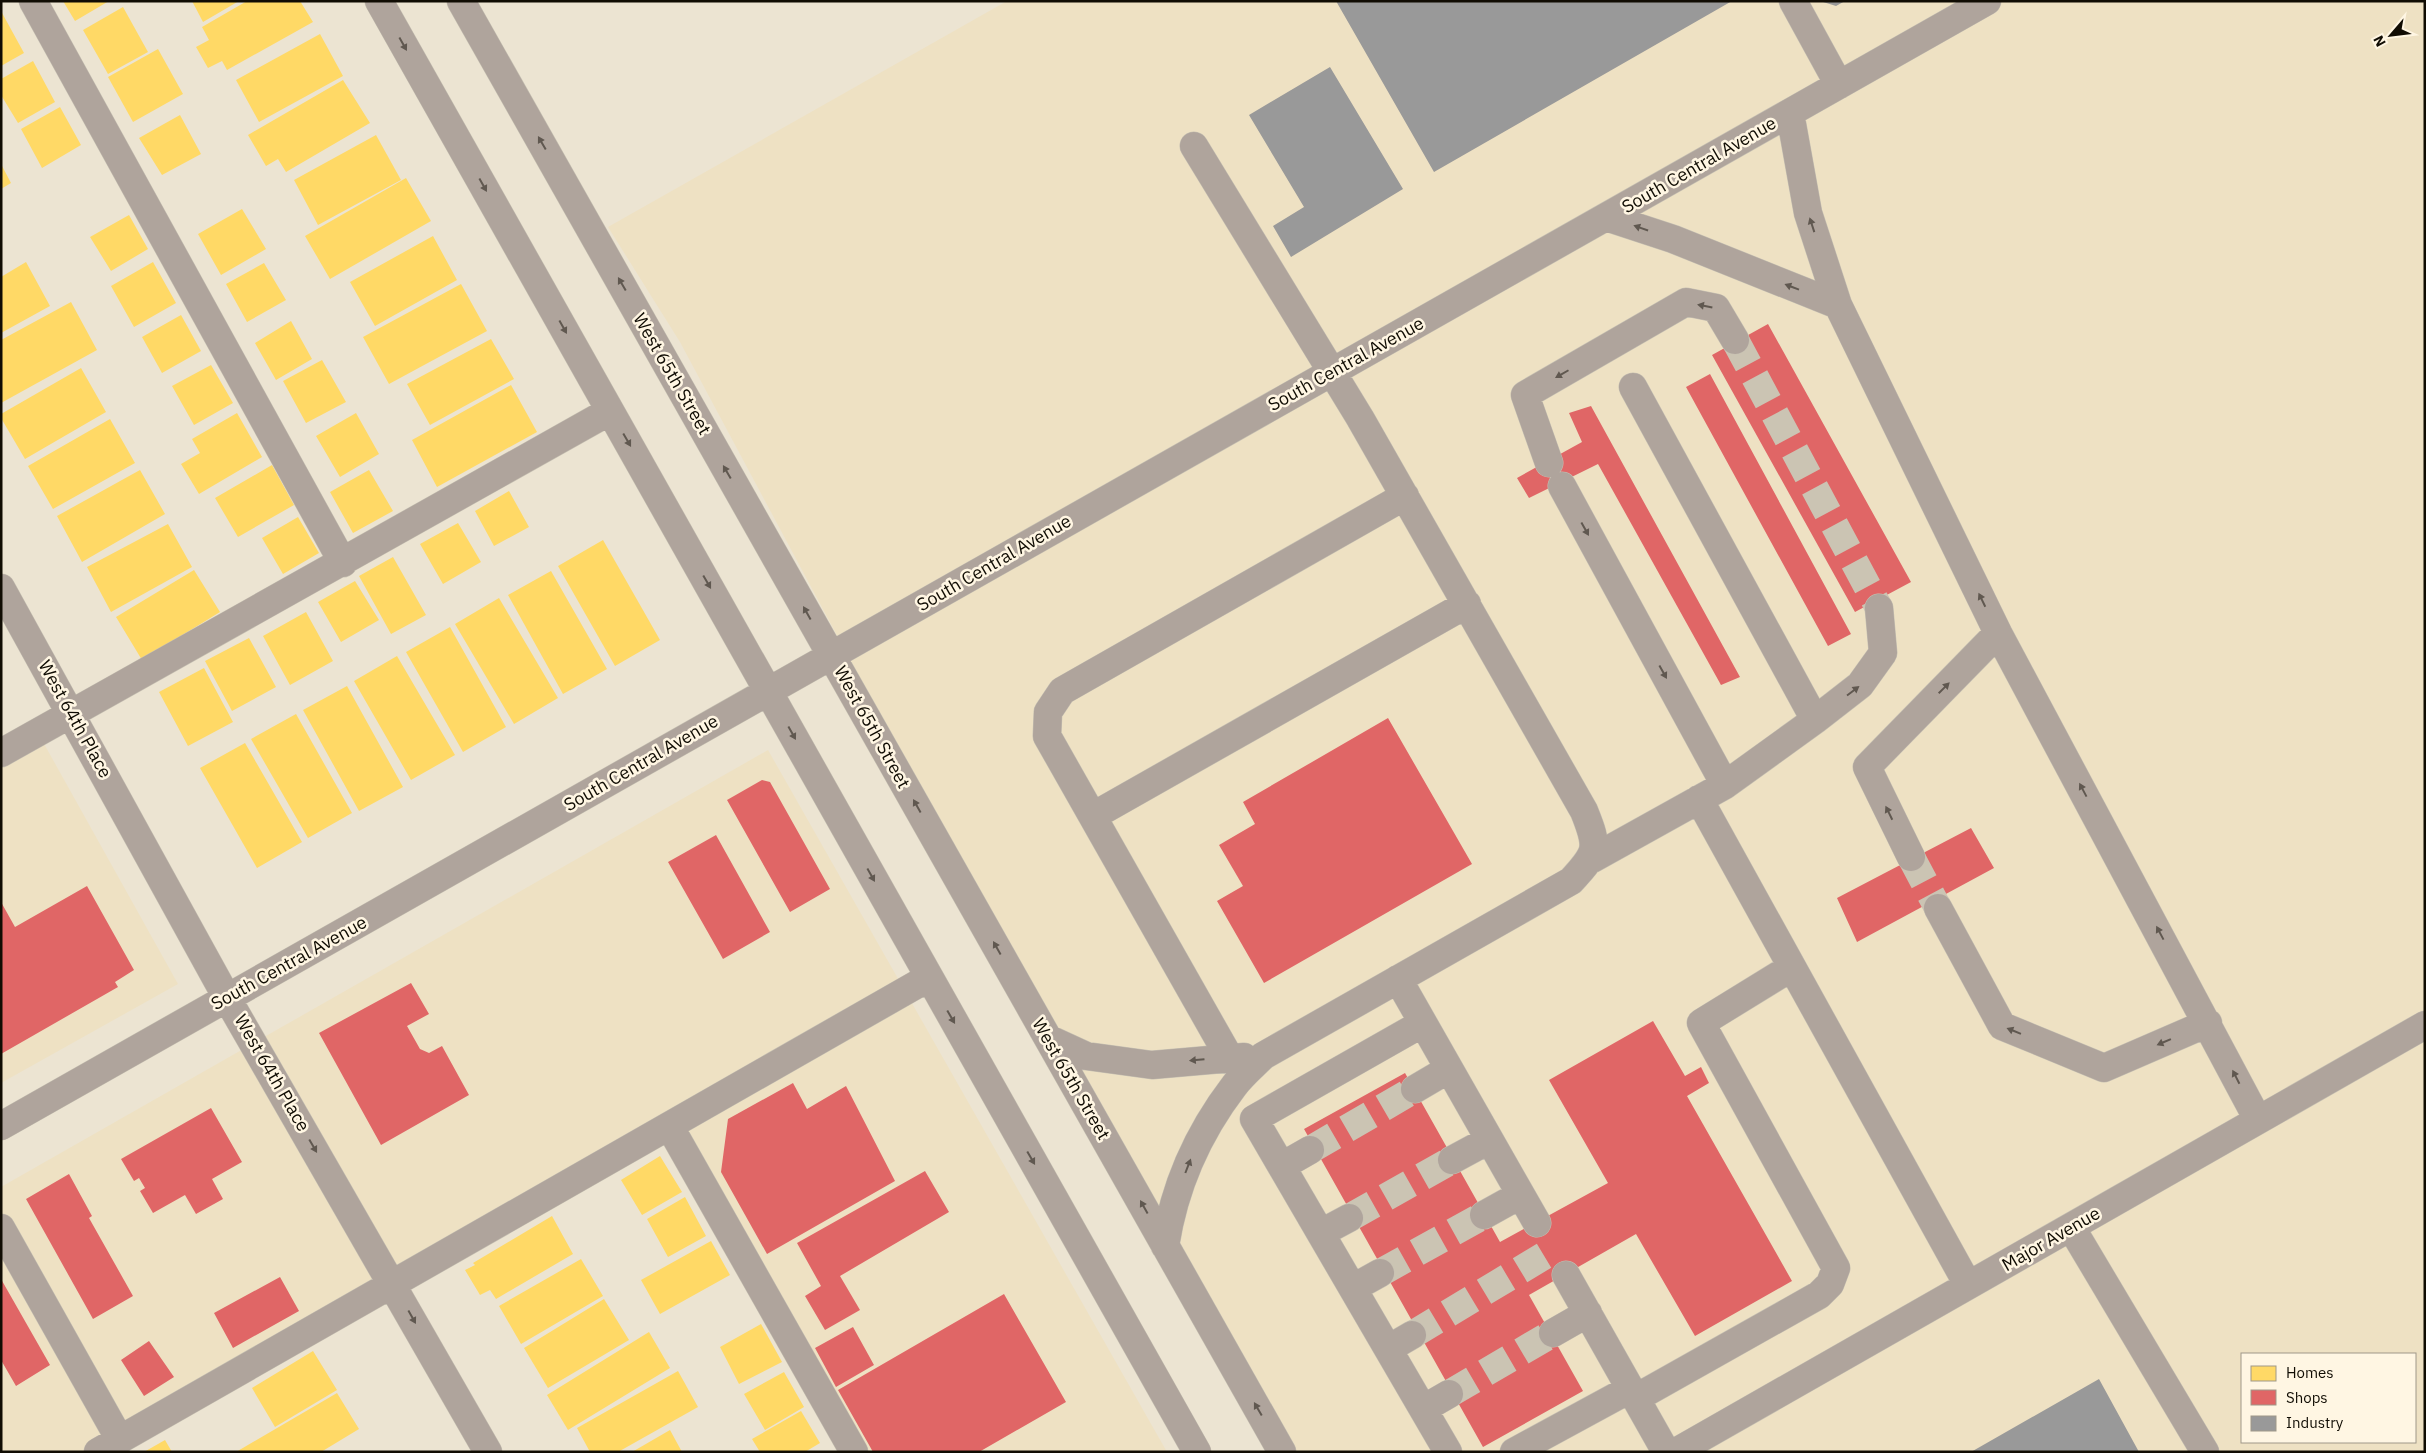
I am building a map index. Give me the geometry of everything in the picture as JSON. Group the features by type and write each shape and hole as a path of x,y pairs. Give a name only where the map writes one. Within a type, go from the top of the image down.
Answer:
{"street":[{"path":"33,1 343,563"},
{"path":"379,1 928,978 1197,1452"},
{"name":"West 65th Street","path":"461,1 1282,1452"},
{"path":"1793,1 1839,85"},
{"name":"South Central Avenue","path":"1,1126 1790,113 1978,3"},
{"path":"1790,113 1808,213 1838,305 1998,633 2208,1023 2258,1120"},
{"path":"1194,146 1405,496 1584,811 1594,836 1592,859"},
{"path":"1606,217 1673,239 1838,305"},
{"path":"1725,785 1555,475 1525,395 1686,302 1716,308 1736,340"},
{"path":"1633,387 1814,720"},
{"path":"1,754 610,411"},
{"path":"1229,1057 1046,736 1048,712 1062,691 1405,496"},
{"name":"West 64th Place","path":"1,588 72,713 228,998 394,1284 488,1452"},
{"path":"1093,816 1467,604"},
{"path":"1165,1246 1170,1213 1197,1143 1234,1085 1263,1056 1571,881 1592,859 1725,785 1860,685 1883,653 1879,608"},
{"path":"1911,857 1867,767 1998,633"},
{"path":"1699,799 1968,1285"},
{"path":"1938,908 2002,1026 2104,1068 2208,1023"},
{"path":"1514,1452 1633,1393 1819,1295 1830,1284 1836,1268 1702,1023 1792,967"},
{"path":"1,1228 109,1447 928,978"},
{"path":"1398,979 1537,1223"},
{"path":"1254,1119 1423,1023"},
{"name":"Major Avenue","path":"1676,1452 2425,1025"},
{"path":"1049,1039 1086,1056 1152,1064 1263,1056"},
{"path":"1415,1089 1449,1069"},
{"path":"1234,1085 1448,1452"},
{"path":"670,1127 854,1452"},
{"path":"1452,1160 1489,1140"},
{"path":"1282,1166 1310,1150"},
{"path":"1484,1215 1520,1195"},
{"path":"1320,1233 1349,1218"},
{"path":"2071,1227 2204,1452"},
{"path":"1353,1288 1380,1273"},
{"path":"1566,1275 1666,1452"},
{"path":"1553,1333 1588,1314"},
{"path":"1388,1349 1412,1335"},
{"path":"1423,1409 1449,1394"}],"shaded area":[{"path":"1007,1 2425,1 2425,1452 1274,1452 680,342 608,227"},
{"path":"38,733 178,984 1,1083 1,754"},
{"path":"768,750 1167,1452 838,1452 663,1143 125,1452 1,1452 1,1187"}],"building: Homes":[{"path":"63,1 109,1 75,21"},
{"path":"192,1 239,1 203,22"},
{"path":"247,1 300,1 313,22 227,70 222,61 208,68 196,47 209,40 202,27"},
{"path":"123,7 148,52 108,74 83,30"},
{"path":"1,11 24,53 1,66"},
{"path":"320,34 343,76 259,122 236,80"},
{"path":"158,49 183,94 133,122 108,77"},
{"path":"33,61 55,102 18,123 1,95 1,79"},
{"path":"343,80 370,123 286,172 278,159 266,166 248,135"},
{"path":"60,107 81,145 42,168 21,129"},
{"path":"180,115 201,154 162,175 139,138"},
{"path":"376,135 401,180 318,225 294,180"},
{"path":"1,164 11,183 1,189"},
{"path":"406,178 431,221 330,279 305,236"},
{"path":"242,209 266,249 221,275 198,234"},
{"path":"129,215 148,249 111,271 90,237"},
{"path":"433,236 457,280 375,326 350,282"},
{"path":"26,262 50,306 1,333 1,277"},
{"path":"153,262 176,303 134,327 111,286"},
{"path":"264,263 286,300 247,322 226,284"},
{"path":"461,284 487,331 389,384 363,337"},
{"path":"71,302 97,350 1,403 1,340"},
{"path":"181,315 201,351 162,373 142,337"},
{"path":"291,321 312,359 276,380 255,343"},
{"path":"491,339 514,379 430,425 407,384"},
{"path":"322,360 346,402 306,423 283,381"},
{"path":"211,365 233,403 194,425 172,386"},
{"path":"81,368 106,412 25,459 1,418 1,414"},
{"path":"511,385 537,432 437,487 412,440"},
{"path":"237,413 262,457 199,494 181,464 200,453 192,439"},
{"path":"356,413 379,454 340,477 316,436"},
{"path":"110,419 135,463 53,509 28,466"},
{"path":"272,465 294,505 238,537 215,498"},
{"path":"140,470 165,514 82,562 57,516"},
{"path":"369,470 393,511 353,533 330,492"},
{"path":"509,491 529,527 494,546 475,511"},
{"path":"298,517 319,553 283,574 262,538"},
{"path":"458,523 481,562 443,584 420,544"},
{"path":"168,524 192,567 111,612 87,567"},
{"path":"603,540 660,640 615,666 558,566"},
{"path":"393,557 426,615 391,634 359,576"},
{"path":"194,570 220,612 142,660 116,617"},
{"path":"551,571 607,669 563,694 508,595"},
{"path":"355,581 379,620 341,642 318,602"},
{"path":"499,598 558,698 514,724 455,624"},
{"path":"306,612 333,661 290,685 263,636"},
{"path":"450,627 506,727 463,752 406,652"},
{"path":"249,638 276,687 232,711 205,661"},
{"path":"397,656 455,755 411,780 354,681"},
{"path":"204,668 233,722 188,746 159,692"},
{"path":"347,686 403,787 359,811 303,710"},
{"path":"296,714 352,813 308,838 251,739"},
{"path":"245,743 302,842 257,868 200,768"},
{"path":"660,1156 682,1192 642,1215 621,1180"},
{"path":"685,1197 706,1236 668,1257 647,1219"},
{"path":"552,1216 573,1254 496,1299 490,1290 480,1295 465,1270 475,1265 473,1263"},
{"path":"711,1241 730,1275 660,1314 641,1280"},
{"path":"581,1259 603,1296 521,1344 499,1306"},
{"path":"604,1299 629,1340 548,1388 524,1348"},
{"path":"761,1324 782,1362 739,1384 720,1347"},
{"path":"649,1332 670,1368 568,1430 547,1395"},
{"path":"313,1351 337,1390 275,1427 252,1388"},
{"path":"678,1371 698,1407 618,1452 590,1452 577,1428"},
{"path":"784,1372 804,1407 765,1430 744,1394"},
{"path":"337,1393 359,1429 321,1452 236,1452"},
{"path":"801,1411 820,1443 805,1452 760,1452 752,1439"},
{"path":"670,1430 682,1452 632,1452"},
{"path":"165,1440 172,1452 144,1452"}],"building: Shops":[{"path":"1768,324 1911,582 1855,612 1712,355"},
{"path":"1710,374 1851,634 1828,646 1686,387"},
{"path":"1591,406 1740,677 1721,685 1598,464 1529,498 1517,478 1582,442 1569,413"},
{"path":"1388,718 1472,864 1264,983 1217,901 1243,886 1219,845 1255,824 1243,802"},
{"path":"762,780 770,782 830,889 790,912 727,800"},
{"path":"1971,828 1994,868 1857,942 1837,898"},
{"path":"716,835 770,932 723,959 668,862"},
{"path":"87,886 134,970 115,982 118,987 1,1054 1,902 15,927"},
{"path":"411,983 429,1014 407,1026 420,1049 429,1053 442,1046 469,1095 381,1145 319,1033"},
{"path":"1653,1021 1685,1076 1701,1067 1709,1083 1687,1096 1792,1281 1695,1336 1636,1234 1529,1295 1583,1391 1483,1447 1304,1129 1405,1073 1500,1242 1608,1183 1549,1080"},
{"path":"793,1083 807,1109 846,1086 895,1181 767,1254 721,1172 728,1119"},
{"path":"211,1108 242,1162 212,1179 223,1199 196,1214 185,1195 153,1213 140,1191 145,1188 139,1178 134,1181 121,1159"},
{"path":"925,1171 949,1212 840,1276 860,1310 825,1330 805,1296 821,1286 797,1243"},
{"path":"69,1174 92,1216 89,1218 133,1296 93,1319 26,1199"},
{"path":"280,1277 299,1311 233,1348 214,1313"},
{"path":"1,1279 50,1365 16,1386 1,1360"},
{"path":"1004,1294 1066,1402 979,1452 873,1452 838,1390"},
{"path":"853,1327 874,1365 836,1387 815,1348"},
{"path":"149,1341 174,1377 144,1396 121,1360"}],"building: Industry":[{"path":"1336,1 1732,1 1434,172"},
{"path":"1820,1 1845,1 1836,6"},
{"path":"1330,67 1403,189 1291,257 1273,226 1304,207 1249,115"},
{"path":"2099,1379 2139,1452 1971,1452"}],"tunnel":[{"path":"1735,340 1879,608"},
{"path":"1911,857 1938,908"},
{"path":"1310,1150 1415,1089"},
{"path":"1349,1218 1452,1160"},
{"path":"1380,1273 1484,1215"},
{"path":"1412,1335 1552,1251"},
{"path":"1449,1394 1553,1333"}]}
